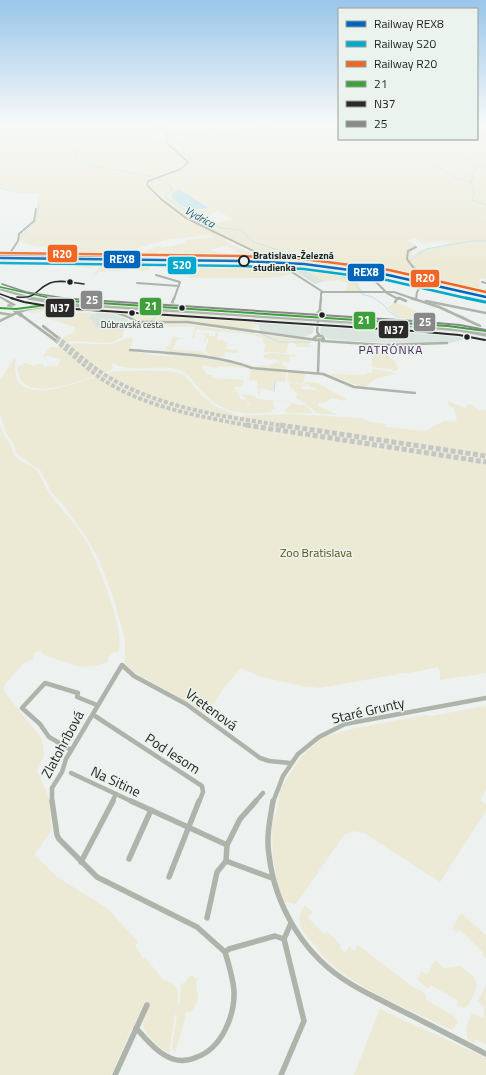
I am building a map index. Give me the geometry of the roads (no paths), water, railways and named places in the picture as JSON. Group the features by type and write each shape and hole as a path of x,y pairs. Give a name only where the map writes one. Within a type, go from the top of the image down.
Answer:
{"highway":[{"path":"0,297 14,305 56,338"},
{"path":"0,300 24,314"},
{"path":"0,308 16,309 49,305 76,304"}],"main road":[{"path":"0,288 32,298 76,304 318,319 443,329 486,335"},
{"path":"0,288 54,299 170,309 180,308 486,331"}],"street":[{"path":"165,174 148,181 147,185 162,200 186,218 278,263 325,293 387,292 486,313"},
{"path":"8,256 17,242 19,234 30,226 36,218 36,209"},
{"path":"416,247 408,251 406,258 423,282 417,292 416,299"},
{"path":"0,256 114,257"},
{"path":"156,275 180,282 170,309"},
{"path":"366,277 378,283 387,293 406,301"},
{"path":"356,279 371,279"},
{"path":"482,282 486,283"},
{"path":"137,283 179,286"},
{"path":"318,373 318,319 321,298 325,293"},
{"path":"395,302 399,298"},
{"path":"416,299 451,312 480,326"},
{"path":"172,304 180,308"},
{"path":"0,321 30,309 58,306 108,311 131,318 137,322 182,322 307,339 320,336"},
{"path":"309,317 315,316 320,310"},
{"path":"320,310 323,314 332,319"},
{"path":"0,313 12,315"},
{"path":"302,338 318,337 329,341 384,345 446,343"},
{"path":"130,350 201,357 242,364 252,368 326,374 354,387 415,393"},
{"name":"Zlatohríbová","path":"122,665 71,750 62,772 52,788 51,797 57,835 59,839 97,877 197,927 225,952"},
{"name":"Vretenová","path":"122,665 137,677 174,695 260,758 269,761 290,763"},
{"path":"71,750 49,738 40,724 22,708 46,683 78,693 77,697 97,705"},
{"name":"Staré Grunty","path":"486,698 338,727 314,739 298,753 290,763 277,787 269,819 268,840 272,878 283,908 291,923 314,955 350,984 486,1054"},
{"name":"Pod lesom","path":"95,716 202,786 203,792 189,827"},
{"name":"Na Sitine","path":"71,773 226,844"},
{"path":"207,918 217,872 226,861 226,844 240,819 263,792"},
{"path":"81,862 116,794"},
{"path":"129,859 151,810"},
{"path":"169,877 189,827"},
{"path":"226,861 272,878"},
{"path":"281,1075 304,1021 288,948 284,939 291,923"},
{"path":"136,1028 162,1054 170,1059 182,1061 202,1056 216,1044 230,1014 233,1003 229,965 225,952 229,949 275,936 284,939"},
{"path":"115,1075 147,1005"}],"water":[{"path":"178,189 208,207 203,209 192,209 182,206 171,195"}],"waterway":[{"path":"139,174 154,177"},
{"path":"450,174 471,183"},
{"path":"472,174 473,179 471,180 474,194 472,200 486,205"},
{"name":"Vydrica","path":"157,178 172,188"},
{"path":"150,184 153,180"},
{"path":"0,188 11,191"},
{"name":"Vydrica","path":"172,188 172,191 166,194 166,198 188,212 196,213 220,228 241,230 253,242 285,252 290,256 313,262 354,282 362,294 372,297 384,305 388,311 407,322"},
{"path":"20,237 37,220 39,202"},
{"path":"410,261 426,249 471,241 486,241"},
{"path":"3,263 6,259"},
{"path":"413,265 421,272 424,278"},
{"path":"0,283 24,291"},
{"path":"151,321 161,313 168,312"},
{"path":"457,314 467,318"},
{"path":"260,333 279,342 310,342"},
{"path":"166,354 190,356"},
{"path":"203,357 233,363"},
{"path":"274,392 275,382"}],"tunnel":[{"path":"57,337 103,374 130,389 173,404 196,410 286,426"},
{"path":"55,340 96,374 126,393 179,411 251,426"},
{"path":"246,425 486,462"},
{"path":"280,425 486,456"}],"rail line":[{"name":"R20","path":"0,253 243,256 304,259 389,270 486,292"},
{"name":"REX8","path":"0,258 243,261 304,264 388,275 486,297"},
{"name":"S20","path":"0,263 243,266 304,269 387,280 485,302"}],"place":[{"name":"Bratislava-Železná studienka","path":"244,261"},
{"name":"Dúbravská cesta","path":"132,313"}],"district":[{"name":"PATRÓNKA","path":"391,349"}],"park label":[{"name":"Zoo Bratislava","path":"316,552"}]}
